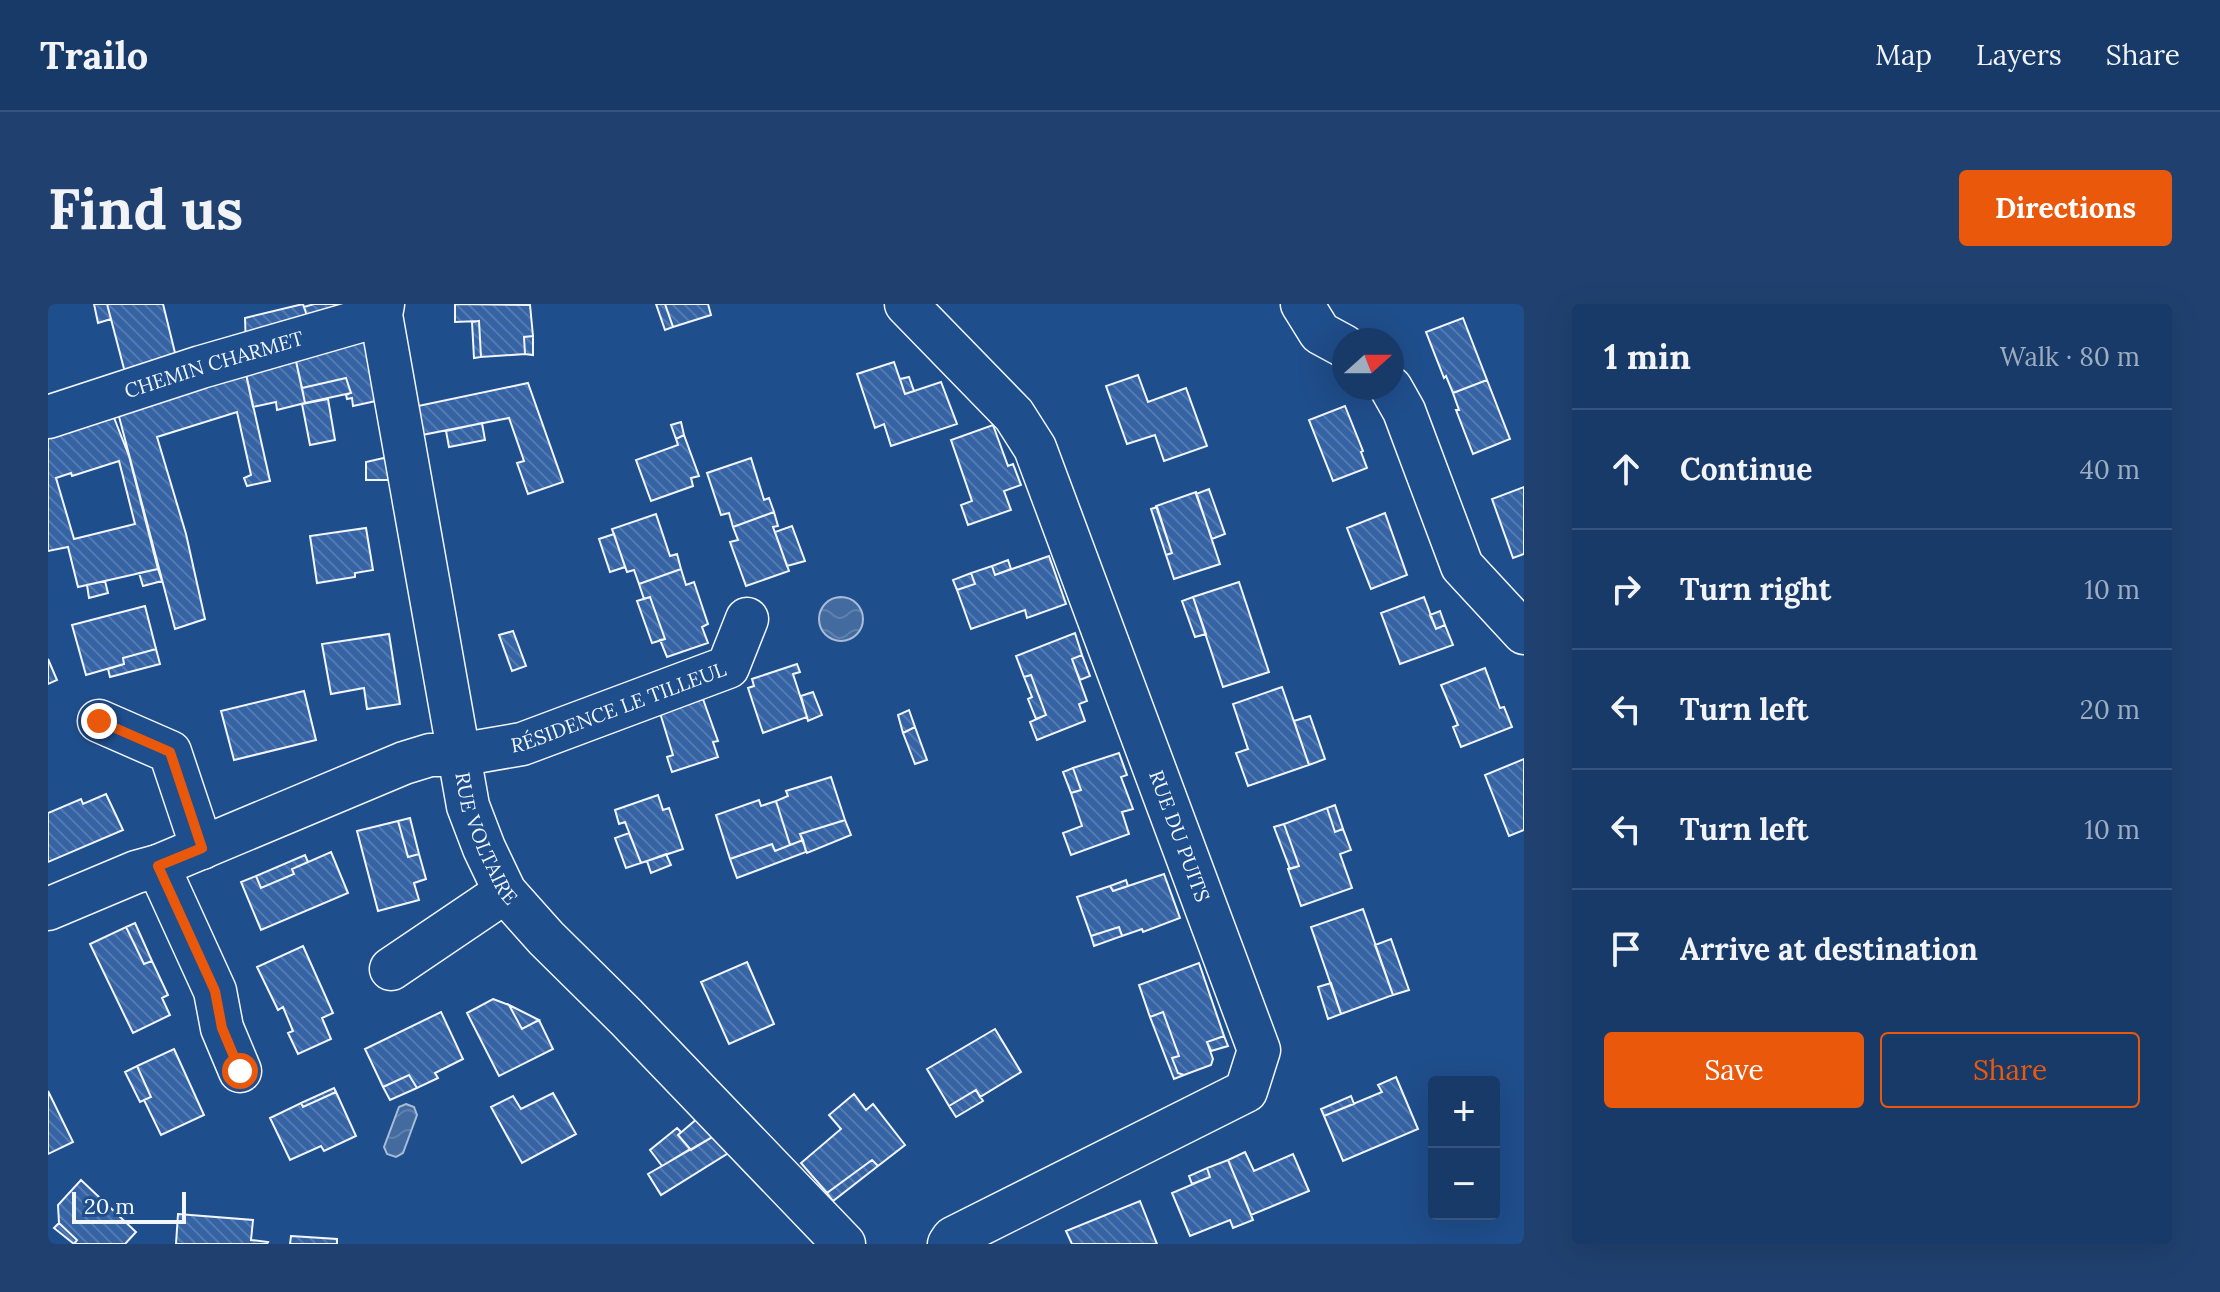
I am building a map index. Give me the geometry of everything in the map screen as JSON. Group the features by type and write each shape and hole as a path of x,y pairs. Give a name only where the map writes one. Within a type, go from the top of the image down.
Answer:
{"street":[{"name":"RUE DU PUITS","path":"906,304 1014,415 1035,448 1259,1050 1246,1091 953,1238 949,1244"},
{"path":"1302,304 1320,333 1332,340"},
{"name":"CHEMIN CHARMET","path":"48,417 382,309"},
{"name":"RUE VOLTAIRE","path":"382,309 468,806 505,892 844,1244"},
{"path":"1398,400 1462,566 1524,633"},
{"name":"RÉSIDENCE LE TILLEUL","path":"48,909 404,763 430,755 458,755 522,744 728,667 747,619"},
{"path":"99,721 170,752 202,848"},
{"path":"158,866 215,991 222,1028 240,1071"},
{"path":"391,969 505,892"}],"water":[{"path":"841,597 857,603 863,619 857,635 841,641 825,635 819,619 825,603"},
{"path":"406,1104 414,1107 417,1115 403,1153 396,1157 387,1154 384,1147 399,1107"}],"building":[{"path":"94,304 107,304 111,319 98,323"},
{"path":"107,304 163,304 179,369 128,384"},
{"path":"303,304 310,325 246,347 245,318"},
{"path":"314,304 359,304 310,325 304,307"},
{"path":"455,304 530,305 533,336 524,337 525,354 481,357 479,321 455,322"},
{"path":"656,304 665,304 673,327 665,330"},
{"path":"665,304 708,304 711,315 673,327"},
{"path":"1463,318 1487,380 1453,393 1426,332"},
{"path":"479,321 481,357 474,358 472,322"},
{"path":"533,336 533,355 525,354 524,337"},
{"path":"364,338 376,401 353,406 352,398 347,399 346,395 351,393 346,378 302,388 294,352"},
{"path":"294,352 305,403 277,410 276,402 253,407 244,365"},
{"path":"894,362 905,394 941,382 957,424 891,446 884,424 875,428 857,374"},
{"path":"244,365 270,481 247,486 244,478 251,475 237,412 157,437 186,534 205,619 175,629 117,409"},
{"path":"1138,375 1148,402 1186,388 1207,446 1164,461 1155,435 1127,444 1106,386"},
{"path":"909,377 914,391 905,394 900,379"},
{"path":"346,378 351,393 305,403 302,388"},
{"path":"1487,380 1510,439 1473,454 1456,410 1459,410 1453,393"},
{"path":"528,383 563,482 528,494 517,463 524,461 509,418 422,435 418,406"},
{"path":"328,399 335,440 310,445 302,404"},
{"path":"1345,406 1367,468 1333,481 1309,420"},
{"path":"111,410 129,456 158,569 78,587 68,547 48,551 48,432","holes":["119,461 135,524 74,539 56,478"]},
{"path":"681,422 684,435 676,439 671,425"},
{"path":"482,423 485,440 449,447 446,431"},
{"path":"993,425 1008,466 1013,464 1021,485 1004,491 1011,510 968,525 961,505 972,501 951,440"},
{"path":"684,435 699,476 691,478 693,486 651,501 636,460 678,445 676,439"},
{"path":"388,457 392,480 366,480 366,462"},
{"path":"751,458 764,500 769,498 774,512 733,527 729,513 721,515 707,473"},
{"path":"1524,487 1524,554 1513,558 1492,499"},
{"path":"1209,489 1225,534 1212,539 1196,494"},
{"path":"1196,492 1220,564 1174,579 1166,555 1172,553 1156,506"},
{"path":"1157,507 1172,553 1166,555 1151,509"},
{"path":"774,512 778,526 773,527 789,571 746,586 730,542 738,540 733,527"},
{"path":"1385,513 1407,575 1371,589 1347,528"},
{"path":"656,514 670,556 677,554 681,569 639,584 634,570 627,572 612,529"},
{"path":"792,526 805,561 787,566 775,532"},
{"path":"366,528 373,570 355,573 355,577 317,583 310,536"},
{"path":"614,534 625,567 610,572 599,539"},
{"path":"1049,556 1066,604 1027,618 1025,610 971,629 957,590 975,584 971,573 992,566 995,575"},
{"path":"1008,560 1011,569 995,575 992,566"},
{"path":"158,569 162,581 143,586 139,573"},
{"path":"681,569 686,585 694,582 708,624 702,627 708,643 667,657 660,640 665,639 650,597 644,599 639,584"},
{"path":"971,573 975,584 957,590 953,580"},
{"path":"105,581 108,593 89,598 87,585"},
{"path":"1239,582 1269,672 1223,687 1193,597"},
{"path":"650,597 665,639 652,643 637,601"},
{"path":"1193,597 1206,634 1195,637 1182,601"},
{"path":"1424,597 1436,629 1445,625 1453,645 1400,664 1381,613"},
{"path":"145,606 156,649 123,658 124,664 86,675 72,625"},
{"path":"1440,611 1445,625 1436,629 1430,615"},
{"path":"513,631 526,666 512,671 499,635"},
{"path":"1075,633 1082,655 1072,659 1087,701 1079,704 1085,721 1037,740 1030,722 1046,715 1031,675 1024,677 1016,656"},
{"path":"389,634 400,704 367,709 364,688 331,694 322,644"},
{"path":"156,649 160,664 110,677 108,669 124,664 123,658"},
{"path":"1082,655 1090,676 1080,680 1072,659"},
{"path":"48,659 57,680 48,684"},
{"path":"797,664 800,672 793,674 807,717 763,733 748,688 754,686 752,679"},
{"path":"1485,668 1500,708 1504,707 1512,727 1461,747 1453,727 1458,725 1441,685"},
{"path":"1031,675 1046,715 1036,719 1024,677"},
{"path":"1282,687 1309,765 1248,786 1236,753 1248,749 1233,704"},
{"path":"304,691 316,740 234,760 221,711"},
{"path":"813,692 822,715 808,721 801,696"},
{"path":"703,699 718,741 713,742 718,757 672,772 667,757 673,755 660,713"},
{"path":"909,710 915,727 903,733 898,715"},
{"path":"1310,716 1325,759 1309,765 1294,721"},
{"path":"915,727 927,760 915,764 903,733"},
{"path":"1119,753 1127,775 1121,777 1133,809 1122,812 1129,834 1071,855 1063,833 1082,826 1071,793 1081,790 1073,768"},
{"path":"1524,759 1524,830 1509,836 1485,775"},
{"path":"1073,768 1081,790 1071,793 1063,772"},
{"path":"831,777 845,820 800,834 803,840 790,845 776,801 788,796 786,791"},
{"path":"106,794 123,830 48,862 48,813 81,799 83,804"},
{"path":"658,795 663,810 669,808 683,849 641,863 625,822 619,824 615,810"},
{"path":"759,800 761,806 776,801 790,845 775,851 772,844 730,859 716,815"},
{"path":"1335,805 1343,829 1335,832 1327,808"},
{"path":"1327,808 1335,832 1343,829 1351,850 1340,854 1352,888 1301,906 1288,869 1299,866 1284,824"},
{"path":"410,818 419,854 408,857 398,821"},
{"path":"845,820 851,835 807,853 800,834"},
{"path":"398,821 408,857 419,854 426,879 414,883 419,900 378,911 357,831"},
{"path":"1284,824 1299,866 1290,869 1274,827"},
{"path":"629,833 641,863 626,868 615,838"},
{"path":"803,840 806,852 737,878 730,859 772,844 775,851"},
{"path":"331,852 348,893 261,930 241,882 256,876 261,888 294,874 292,869"},
{"path":"666,854 671,865 651,873 647,861"},
{"path":"305,855 308,862 292,869 294,874 261,888 256,876"},
{"path":"1164,874 1180,918 1143,932 1142,929 1122,936 1119,927 1091,936 1077,897 1110,886 1113,891"},
{"path":"1126,880 1128,886 1113,891 1110,886"},
{"path":"1363,909 1393,995 1341,1014 1311,927"},
{"path":"135,923 152,961 144,964 126,927"},
{"path":"126,927 144,964 152,961 168,995 162,998 170,1015 133,1033 90,944"},
{"path":"1119,927 1122,936 1094,946 1091,936"},
{"path":"1391,939 1409,990 1393,995 1375,945"},
{"path":"303,946 333,1013 322,1018 331,1039 298,1054 288,1033 293,1031 283,1007 278,1010 257,967"},
{"path":"747,962 774,1024 729,1044 701,982"},
{"path":"1199,963 1224,1036 1207,1042 1213,1059 1211,1065 1184,1075 1178,1073 1172,1058 1179,1056 1163,1012 1150,1017 1139,985"},
{"path":"1331,983 1341,1014 1328,1019 1318,987"},
{"path":"493,999 509,1005 522,1029 539,1020 553,1049 499,1076 467,1013"},
{"path":"509,1005 539,1020 522,1029"},
{"path":"441,1012 463,1059 435,1073 438,1078 417,1088 409,1075 383,1087 365,1049"},
{"path":"1163,1012 1179,1056 1172,1058 1178,1073 1184,1075 1174,1079 1150,1017"},
{"path":"995,1029 1021,1072 980,1097 976,1090 949,1106 927,1069"},
{"path":"1224,1036 1228,1046 1211,1051 1207,1042"},
{"path":"174,1049 204,1115 161,1135 144,1100 151,1097 137,1066"},
{"path":"137,1066 151,1097 140,1102 125,1072"},
{"path":"409,1075 417,1088 390,1100 383,1087"},
{"path":"1396,1077 1418,1129 1343,1161 1324,1116 1382,1092 1378,1085"},
{"path":"334,1088 336,1092 303,1107 301,1103"},
{"path":"976,1090 983,1101 956,1117 949,1106"},
{"path":"48,1091 73,1142 48,1154"},
{"path":"336,1092 356,1136 324,1151 321,1146 290,1160 270,1118 301,1103 303,1107"},
{"path":"553,1093 576,1134 522,1163 491,1107 513,1096 521,1109"},
{"path":"854,1094 866,1110 873,1104 905,1145 878,1166 872,1160 827,1193 801,1163 841,1129 829,1115"},
{"path":"1351,1096 1354,1104 1324,1116 1321,1109"},
{"path":"698,1118 714,1136 691,1150 678,1135"},
{"path":"677,1128 681,1132 678,1135 690,1149 662,1166 650,1150"},
{"path":"714,1136 730,1152 661,1195 648,1174"},
{"path":"1245,1152 1254,1171 1293,1154 1309,1191 1251,1215 1228,1160"},
{"path":"872,1160 878,1166 833,1201 827,1193"},
{"path":"1228,1160 1253,1220 1233,1228 1230,1220 1190,1236 1172,1193 1210,1177 1207,1168"},
{"path":"1207,1168 1210,1177 1192,1184 1189,1176"},
{"path":"81,1180 136,1232 125,1244 74,1244 77,1240 59,1223 58,1205"},
{"path":"1140,1201 1157,1244 1072,1244 1066,1231"},
{"path":"178,1214 253,1220 251,1240 268,1242 176,1244"},
{"path":"59,1223 77,1240 74,1244 54,1228"},
{"path":"291,1236 337,1239 337,1244 290,1244"}],"route":[{"path":"99,721 170,752 202,848 158,866 215,991 222,1028 240,1071"}]}
